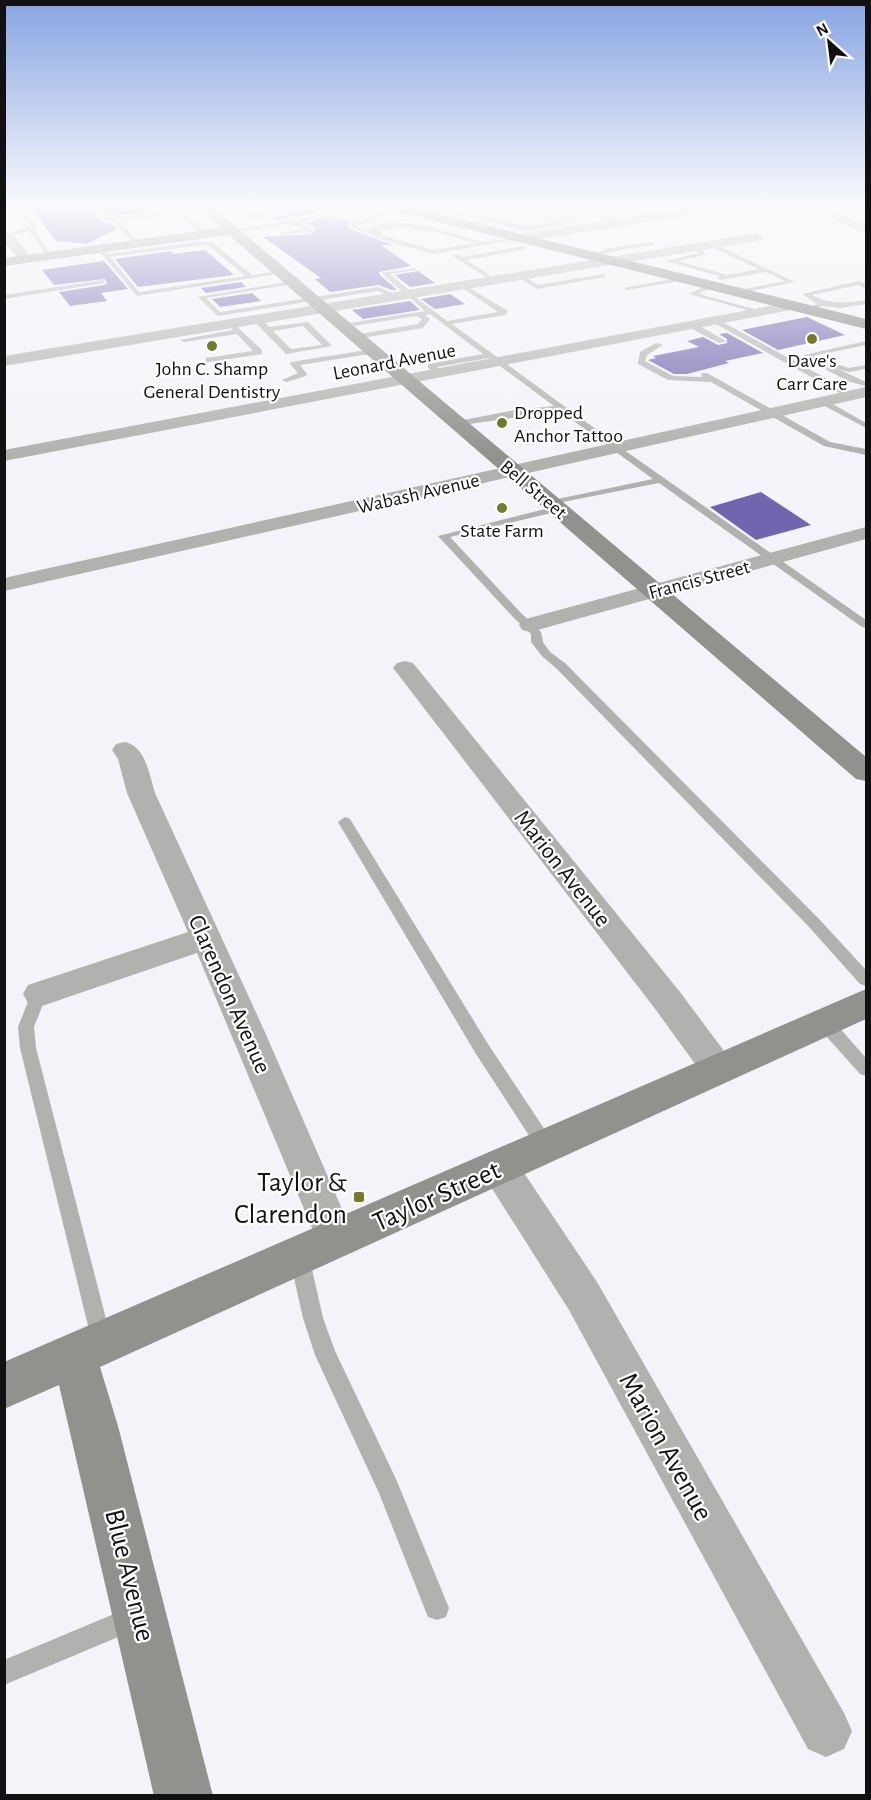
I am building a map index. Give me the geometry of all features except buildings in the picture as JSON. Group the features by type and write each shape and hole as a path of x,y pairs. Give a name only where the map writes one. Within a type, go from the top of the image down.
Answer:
{"main road":[{"path":"724,289 862,321"}],"street":[{"name":"Bell Street","path":"300,289 317,304 340,330 373,351 867,772"},
{"path":"4,361 234,322 262,325 317,304 406,296 446,289"},
{"name":"Leonard Avenue","path":"4,456 440,374 496,359 693,326 791,306"},
{"name":"Wabash Avenue","path":"4,585 824,402 863,389"},
{"name":"Francis Street","path":"530,625 867,533"},
{"name":"Marion Avenue","path":"405,668 668,1001 718,1069"},
{"name":"Clarendon Avenue","path":"125,750 131,758 141,793 247,1030 336,1239"},
{"path":"39,994 205,938"},
{"name":"Taylor Street","path":"4,1386 867,1003"},
{"name":"Marion Avenue","path":"499,1167 583,1296 826,1731"},
{"name":"Blue Avenue","path":"88,1350 94,1426 184,1796"}],"lane":[{"path":"4,297 57,289"},
{"path":"133,289 137,294 170,289"},
{"path":"209,360 259,352 234,322 218,314 201,297 237,289"},
{"path":"399,289 660,480 867,625"},
{"path":"446,323 505,313 468,289"},
{"path":"694,289 692,294 761,312"},
{"path":"736,292 753,289"},
{"path":"832,289 805,294 823,304 840,306 867,302"},
{"path":"184,340 234,322 317,304"},
{"path":"807,310 823,304"},
{"path":"340,330 430,312"},
{"path":"314,332 420,326 426,319 419,314"},
{"path":"717,321 863,389"},
{"path":"305,324 328,346 289,352 262,325 305,324"},
{"path":"693,326 722,342"},
{"path":"642,335 668,350"},
{"path":"863,389 808,355 867,343"},
{"path":"659,345 643,354 641,362 671,378 713,380"},
{"path":"286,380 303,374 294,364 373,351"},
{"path":"817,353 819,357 843,369 867,367"},
{"path":"840,374 862,373 863,389"},
{"path":"704,375 827,444 867,452"},
{"path":"824,402 867,426"},
{"path":"458,424 515,412 562,408"},
{"path":"660,480 442,536 517,615 530,625 537,634 537,642 546,654 561,666 673,779 867,980"},
{"path":"345,822 482,1049 545,1145"},
{"path":"39,994 26,1027 28,1048 73,1234 88,1350"},
{"path":"824,1022 867,1069"},
{"path":"298,1256 313,1318 326,1355 388,1487 438,1608"},
{"path":"4,1673 97,1635 141,1614"}],"place":[{"name":"Dave's Carr Care","path":"812,339"},
{"name":"John C. Shamp General Dentistry","path":"212,346"},
{"name":"Dropped Anchor Tattoo","path":"502,423"},
{"name":"State Farm","path":"502,508"},
{"name":"Taylor & Clarendon","path":"359,1197"}]}
